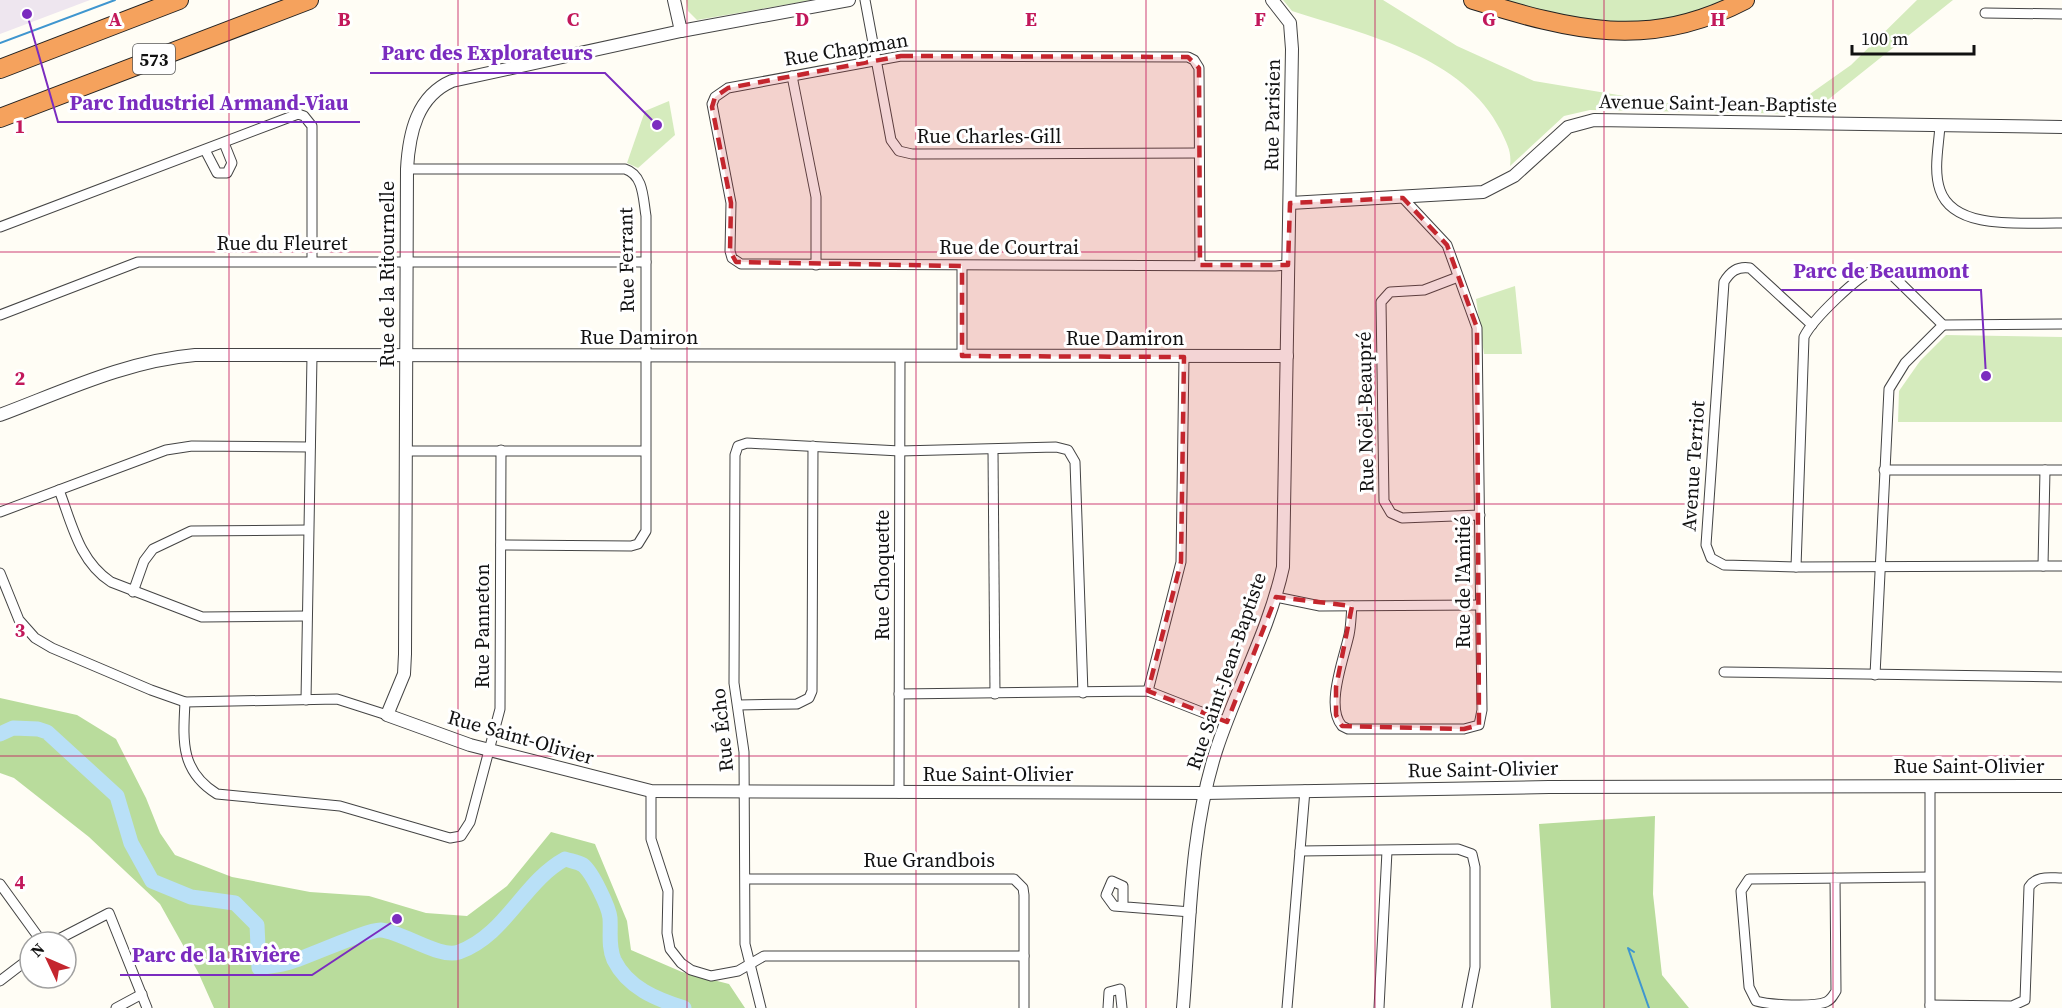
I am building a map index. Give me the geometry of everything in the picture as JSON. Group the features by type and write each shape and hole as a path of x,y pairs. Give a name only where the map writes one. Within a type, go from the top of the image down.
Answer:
{"highway":[{"path":"0,69 179,0"},
{"name":"573","path":"0,118 309,0"},
{"path":"1473,0 1558,25 1628,32 1686,23 1745,0"}],"street":[{"path":"674,0 681,31 849,0"},
{"name":"Rue Charles-Gill","path":"865,0 891,140 894,147 905,153 1199,153"},
{"name":"Rue Parisien","path":"1272,0 1290,23 1292,49 1290,202"},
{"path":"1985,13 2062,14"},
{"name":"Rue de la Ritournelle","path":"387,715 404,674 406,169 420,108 438,87 452,81 681,31"},
{"name":"Rue Chapman","path":"732,258 729,192 712,104 715,97 728,88 912,55 1188,57 1194,60 1199,68 1200,265"},
{"path":"792,76 816,197 816,265"},
{"path":"0,227 205,150 292,114 298,114 308,120 312,126 312,261"},
{"name":"Avenue Saint-Jean-Baptiste","path":"1290,202 1403,198 1491,189 1514,176 1558,134 1578,123 1593,120 2062,127"},
{"path":"1940,125 1939,189 1946,202 1957,211 1987,221 2062,223"},
{"path":"205,150 217,173 227,174 232,163 224,142"},
{"name":"Rue Ferrant","path":"406,169 629,170 640,185 646,216 646,531 638,544 501,545"},
{"name":"Rue de l'Amitié","path":"1352,606 1350,632 1336,687 1336,715 1342,726 1348,729 1474,729 1482,718 1477,328 1447,245 1403,198"},
{"name":"Rue Saint-Jean-Baptiste","path":"1183,1008 1191,912 1205,793 1227,722 1276,597 1283,567 1290,202"},
{"name":"Rue de Courtrai","path":"732,258 741,264 816,265 1288,265"},
{"name":"Rue du Fleuret","path":"0,315 138,262 646,262"},
{"path":"962,266 962,356"},
{"name":"Avenue Terriot","path":"1812,325 1750,268 1738,268 1724,282 1707,553 1716,563 1880,568 2062,566"},
{"path":"1796,567 1804,337 1812,325 1863,275 1876,269 1890,273 1943,325"},
{"name":"Rue Noël-Beaupré","path":"1458,277 1424,290 1390,292 1381,302 1384,501 1390,513 1402,518 1480,515"},
{"path":"1875,675 1889,389 1905,363 1943,325 2062,324"},
{"name":"Rue Damiron","path":"0,415 128,367 162,358 195,355 1287,356"},
{"path":"306,700 312,356"},
{"name":"Rue Choquette","path":"899,793 900,356"},
{"path":"1148,691 1181,562 1184,357"},
{"name":"Rue Écho","path":"761,1008 745,944 744,752 734,660 735,455 738,446 747,443 813,446"},
{"path":"738,705 797,704 809,698 812,691 813,446 900,451 1056,447 1068,450 1075,462 1083,693"},
{"path":"0,513 178,448 310,447"},
{"name":"Rue Panneton","path":"185,702 188,765 205,787 217,794 235,798 340,806 450,838 461,836 470,822 500,710 501,450"},
{"path":"993,450 995,694"},
{"path":"405,451 645,451"},
{"path":"1884,470 2062,470"},
{"path":"2043,566 2045,470"},
{"path":"59,490 83,555 111,582 202,617 306,616"},
{"path":"133,592 144,561 153,549 191,531 308,530"},
{"name":"Rue Saint-Olivier","path":"0,573 19,620 35,638 52,648 185,702 337,699 489,750 651,791 1205,793 1305,790 2062,786"},
{"path":"1276,597 1301,604 1352,606 1480,604"},
{"path":"1724,672 2062,677"},
{"path":"899,694 1148,691 1227,722"},
{"path":"1930,786 1930,1007 2012,1006 2025,1000 2029,887 2033,881 2041,878 2062,878"},
{"path":"1287,1008 1305,790"},
{"path":"651,791 651,839 668,891 667,933 670,949 681,963 691,970 711,976 750,966 764,956 1024,956"},
{"path":"1300,851 1466,850 1474,859 1475,967 1467,1008"},
{"path":"1379,1008 1387,851"},
{"path":"1835,878 1836,991 1833,997 1829,1001 1817,1003 1756,1001 1749,987 1742,886 1749,879 1756,878 1929,877"},
{"name":"Rue Grandbois","path":"746,879 1014,879 1023,888 1024,895 1024,1008"},
{"path":"0,884 33,930"},
{"path":"1124,906 1191,912"},
{"path":"76,930 109,913 147,1008"},
{"path":"0,981 18,967"},
{"path":"1108,1008 1109,992 1114,988 1120,989 1122,994 1122,1008"},
{"path":"116,1008 142,994"}],"highlighted area":[{"path":"901,56 1188,57 1199,68 1200,265 1288,265 1290,203 1403,198 1447,245 1477,328 1479,725 1464,729 1342,726 1336,715 1336,687 1352,606 1276,597 1227,722 1148,691 1181,562 1184,357 962,356 962,266 736,262 730,251 731,203 712,107 715,97 728,88"}],"shaded area":[{"path":"0,0 90,0 0,34"}],"green space":[{"path":"686,0 813,0 697,20 688,11"},
{"path":"1283,0 1383,0 1457,46 1534,81 1666,103 1739,105 1800,101 1851,65 1917,0 1953,0 1810,114 1590,110 1564,116 1510,166 1510,152 1501,131 1484,105 1463,84 1438,66 1410,52 1351,29 1292,11"},
{"path":"1500,0 1727,0 1697,12 1641,23 1587,20"},
{"path":"669,101 675,135 638,168 627,163 645,111"},
{"path":"1515,286 1522,354 1484,354 1476,299"},
{"path":"1946,335 2062,337 2062,422 1898,422 1899,391 1920,361"},
{"path":"0,698 77,715 116,739 146,798 160,833 175,855 232,877 310,892 369,896 426,913 467,916 507,886 551,832 595,844 627,921 631,950 682,972 729,984 745,1008 214,1008 198,972 160,904 89,837 14,778 0,773"},
{"path":"1655,816 1653,894 1662,975 1689,1008 1551,1008 1539,824"}],"waterway":[{"path":"0,43 115,0"},
{"path":"0,734 13,728 38,729 47,732 117,796 131,843 152,881 191,897 235,903 257,925 259,968 290,962 364,934 381,930 442,952 459,952 489,934 537,881 565,859 583,865 600,890 610,918 612,955 620,970 644,991 684,1008"},
{"path":"1634,952 1628,948 1649,1008"}],"place":[{"name":"Parc Industriel Armand-Viau","path":"27,14"},
{"name":"Parc des Explorateurs","path":"657,125"},
{"name":"Parc de Beaumont","path":"1986,376"},
{"name":"Parc de la Rivière","path":"397,919"}]}
